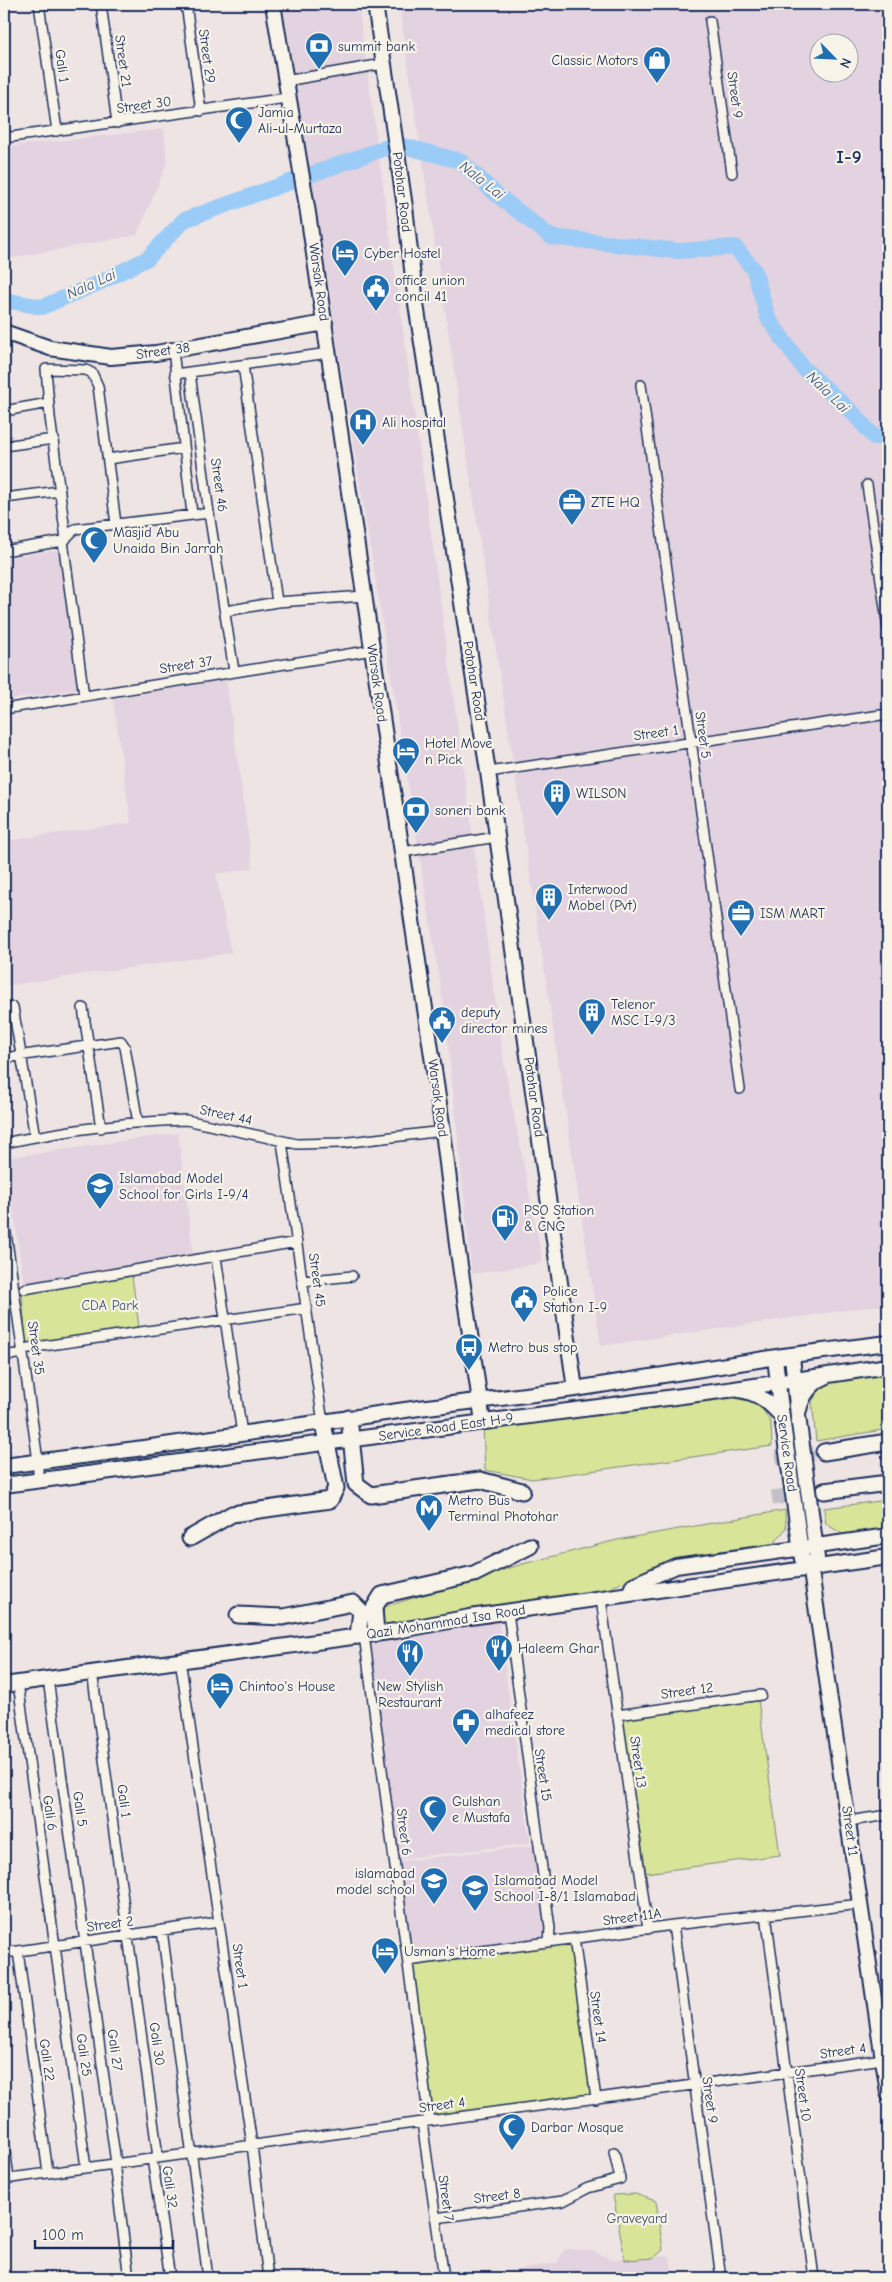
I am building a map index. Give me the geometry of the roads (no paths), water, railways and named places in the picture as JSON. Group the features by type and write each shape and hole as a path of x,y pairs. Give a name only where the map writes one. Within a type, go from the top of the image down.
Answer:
{"main road":[{"path":"349,1418 356,1484 371,1495 480,1480 522,1491"},
{"path":"190,1538 232,1514 330,1500 336,1488 323,1423"},
{"path":"824,1452 888,1442"},
{"path":"824,1491 888,1483"},
{"path":"366,1635 374,1608 382,1594 474,1574 530,1546"},
{"path":"238,1615 284,1616 353,1604 361,1611 366,1635"}],"street":[{"name":"Gali 1","path":"39,4 57,131"},
{"name":"Street 21","path":"101,4 117,123"},
{"name":"Street 29","path":"186,4 201,111"},
{"name":"Warsak Road","path":"273,4 325,323 443,1131 482,1422"},
{"name":"Potohar Road","path":"375,4 401,178 416,304 488,772 575,1389"},
{"name":"Street 9","path":"710,21 732,173"},
{"path":"285,81 383,64"},
{"name":"Street 30","path":"4,138 287,98"},
{"name":"Street 38","path":"4,332 50,348 112,357 173,350 325,323"},
{"path":"173,350 192,514"},
{"path":"175,374 329,354"},
{"path":"243,365 277,602"},
{"path":"84,696 64,540 46,369 70,368 92,373 98,386 116,524"},
{"name":"Street 46","path":"190,373 209,512 234,671"},
{"name":"Street 5","path":"641,384 740,1089"},
{"path":"4,411 49,403"},
{"path":"4,446 54,440"},
{"path":"108,459 184,448"},
{"path":"868,485 888,628"},
{"path":"4,498 60,491"},
{"path":"4,551 64,540 75,529 209,512"},
{"path":"226,611 277,602 365,596"},
{"name":"Street 37","path":"4,709 234,671 270,668 373,650"},
{"name":"Street 1","path":"488,772 888,714"},
{"path":"402,852 497,837"},
{"path":"13,1007 35,1137"},
{"path":"83,1008 101,1128"},
{"path":"4,1058 117,1040 123,1043 138,1123"},
{"name":"Street 44","path":"4,1143 138,1123 186,1120 282,1142 341,1143 443,1131"},
{"name":"Street 45","path":"282,1142 323,1423"},
{"name":"Street 35","path":"4,1219 38,1461 38,1480"},
{"path":"24,1289 298,1242"},
{"path":"216,1257 242,1434"},
{"path":"303,1282 352,1276"},
{"path":"4,1295 14,1294"},
{"path":"4,1356 22,1351 307,1308"},
{"name":"Service Road East H-9","path":"4,1466 480,1400 575,1389 888,1343"},
{"name":"Service Road","path":"783,1357 794,1380 816,1545 817,1558 810,1567 802,1559 782,1417 778,1382 783,1357"},
{"name":"Service Road East H-9","path":"4,1485 147,1468 728,1390 888,1366"},
{"path":"798,1416 801,1401 809,1388 820,1379 834,1374"},
{"path":"728,1390 744,1391 759,1396 772,1405 782,1417"},
{"path":"144,1448 147,1468"},
{"path":"629,1594 633,1585 671,1567 888,1536"},
{"name":"Qazi Mohammad Isa Road","path":"4,1685 92,1671 366,1635 508,1612 888,1557"},
{"name":"Street 11","path":"810,1567 888,2093"},
{"name":"Street 13","path":"601,1599 648,1930"},
{"name":"Street 15","path":"508,1612 549,1920 548,1942"},
{"name":"Street 6","path":"366,1635 408,1961 425,2122"},
{"name":"Street 1","path":"180,1659 252,2145 268,2278"},
{"name":"Gali 1","path":"92,1671 128,1935"},
{"name":"Gali 5","path":"48,1679 85,1942"},
{"name":"Gali 6","path":"18,1683 55,1946"},
{"name":"Street 12","path":"617,1715 761,1695"},
{"path":"849,1821 888,1815"},
{"name":"Street 11A","path":"408,1961 574,1938 648,1930 673,1925 861,1904"},
{"name":"Street 10","path":"766,1914 814,2278"},
{"name":"Street 2","path":"4,1953 219,1922"},
{"name":"Street 9","path":"673,1925 721,2278"},
{"path":"162,1930 208,2278"},
{"name":"Gali 30","path":"128,1935 155,2158"},
{"name":"Street 14","path":"574,1938 596,2098"},
{"name":"Gali 27","path":"85,1942 115,2163"},
{"name":"Gali 25","path":"55,1946 86,2167"},
{"name":"Gali 22","path":"18,1951 48,2173"},
{"name":"Street 4","path":"6,2179 192,2152 883,2059"},
{"name":"Street 7","path":"425,2122 435,2218 444,2278"},
{"path":"4,2142 6,2179"},
{"name":"Street 8","path":"435,2218 563,2201 588,2188 620,2179 614,2152"},
{"name":"Gali 32","path":"155,2158 170,2278"},
{"path":"115,2163 129,2278"}],"waterway":[{"name":"Nala Lai","path":"4,300 42,307 101,282 148,258 184,220 396,144 460,161 496,194 551,237 678,251 735,247 754,270 768,318 803,368 854,414 874,437 888,438"}],"tunnel":[{"path":"776,1458 824,1452"},
{"path":"772,1498 806,1493"}],"place":[{"name":"summit bank","path":"319,70"},
{"name":"Classic Motors","path":"657,84"},
{"name":"Jamia Ali-ul-Murtaza","path":"239,144"},
{"name":"Cyber Hostel","path":"345,277"},
{"name":"office union concil 41","path":"376,312"},
{"name":"Ali hospital","path":"363,446"},
{"name":"ZTE HQ","path":"572,526"},
{"name":"Masjid Abu Unaida Bin Jarrah","path":"94,564"},
{"name":"Hotel Move n Pick","path":"406,775"},
{"name":"WILSON","path":"557,817"},
{"name":"soneri bank","path":"416,834"},
{"name":"Interwood Mobel (Pvt)","path":"549,921"},
{"name":"ISM MART","path":"741,937"},
{"name":"Telenor MSC I-9/3","path":"592,1036"},
{"name":"deputy director mines","path":"442,1044"},
{"name":"Islamabad Model School for Girls I-9/4","path":"100,1210"},
{"name":"PSO Station & CNG","path":"505,1242"},
{"name":"Police Station I-9","path":"524,1323"},
{"name":"Metro bus stop","path":"469,1371"},
{"name":"Metro Bus Terminal Photohar","path":"429,1532"},
{"name":"Haleem Ghar","path":"499,1672"},
{"name":"New Stylish Restaurant","path":"410,1677"},
{"name":"Chintoo's House","path":"220,1710"},
{"name":"alhafeez medical store","path":"466,1746"},
{"name":"Gulshan e Mustafa","path":"433,1833"},
{"name":"islamabad model school","path":"434,1905"},
{"name":"Islamabad Model School I-8/1 Islamabad","path":"475,1912"},
{"name":"Usman's Home","path":"385,1975"},
{"name":"Darbar Mosque","path":"512,2151"}],"district":[{"name":"I-9","path":"849,157"}],"park label":[{"name":"CDA Park","path":"110,1305"},
{"name":"Graveyard","path":"637,2218"}]}
